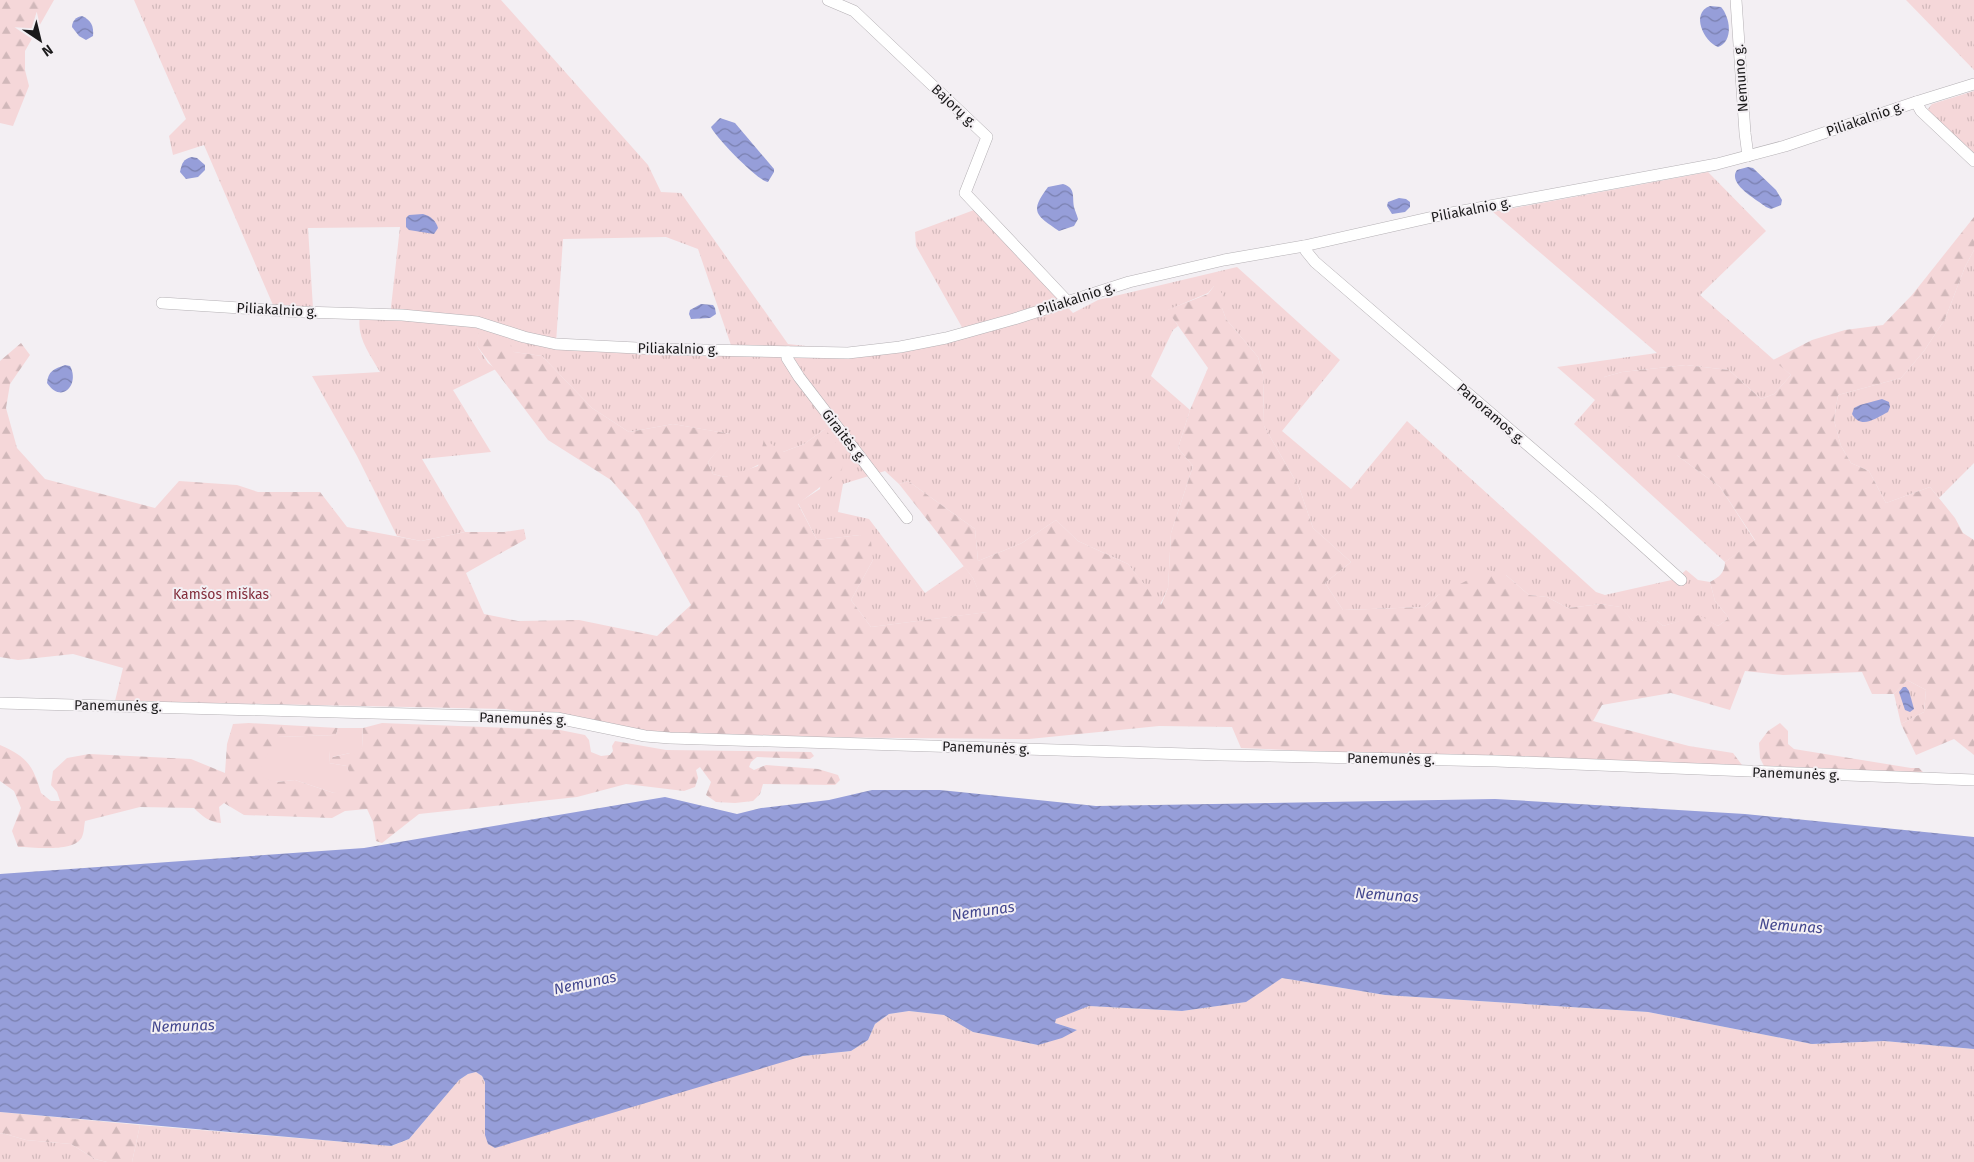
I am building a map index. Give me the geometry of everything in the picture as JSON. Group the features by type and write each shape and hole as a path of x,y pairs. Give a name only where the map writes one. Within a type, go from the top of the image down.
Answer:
{"street":[{"name":"Bajorų g.","path":"828,0 854,12 988,137 965,193 1068,302"},
{"name":"Nemuno g.","path":"1736,0 1748,156"},
{"name":"Piliakalnio g.","path":"162,303 302,312 402,315 477,322 524,337 556,344 631,348 848,353 900,347 955,336 1144,279 1224,260 1304,246 1446,214 1685,170 1748,156 1785,146 1974,84"},
{"path":"1916,102 1921,111 1974,161"},
{"name":"Panoramos g.","path":"1304,246 1315,262 1601,508 1681,580"},
{"name":"Giraitės g.","path":"788,352 787,358 799,377 907,518"},
{"name":"Panemunės g.","path":"0,704 557,718 645,736 670,738 1212,755 1496,761 1974,780"}],"green space":[{"path":"0,0 54,0 25,51 25,70 29,86 13,126 0,123"},
{"path":"134,0 501,0 648,165 661,192 681,193 788,344 833,349 898,345 963,329 916,246 915,232 974,210 1073,313 1098,300 1237,267 1340,360 1282,431 1351,489 1407,421 1596,592 1605,595 1676,579 1686,570 1698,580 1710,582 1715,601 1729,618 1718,626 1699,616 1663,626 1657,621 1633,621 1620,607 1601,604 1568,608 1547,597 1529,595 1506,575 1438,595 1425,607 1343,610 1325,583 1351,562 1313,528 1299,487 1264,426 1263,374 1258,357 1226,319 1222,308 1222,294 1214,286 1208,293 1168,310 1178,326 1173,330 1151,376 1190,410 1178,448 1193,466 1171,533 1168,588 1160,605 1128,564 1078,541 1056,520 1022,543 978,561 975,529 908,481 899,484 885,471 843,484 838,512 869,519 925,593 964,566 973,578 988,612 871,627 851,600 873,560 860,535 817,540 798,503 820,489 825,429 804,444 783,452 742,473 725,477 713,474 708,462 730,434 673,424 629,432 592,408 542,356 514,352 480,329 477,346 488,363 496,369 453,390 491,452 422,459 465,532 421,541 397,536 357,456 312,376 380,372 362,338 359,324 360,316 390,316 400,227 308,228 313,308 273,305 204,145 173,155 169,136 186,119","holes":["666,237 698,249 734,354 556,343 563,239"]},
{"path":"1906,0 1974,0 1974,70"},
{"path":"1974,91 1974,153 1930,113 1928,109 1932,104"},
{"path":"1708,172 1766,231 1700,295 1791,375 1774,394 1761,399 1729,370 1686,365 1622,372 1604,377 1678,456 1720,487 1755,541 1725,562 1574,424 1595,400 1557,367 1657,353 1493,212"},
{"name":"Kamšos miškas","path":"1974,217 1974,250 1965,267 1945,319 1924,351 1901,378 1838,395 1834,420 1841,446 1851,463 1869,471 1886,503 1930,487 1955,518 1963,533 1974,540 1974,755 1954,739 1916,755 1901,724 1924,712 1926,690 1907,680 1894,694 1872,694 1862,672 1783,675 1745,671 1730,710 1671,693 1602,705 1593,721 1689,746 1733,753 1745,769 1241,748 1232,727 1159,726 1029,739 678,736 505,709 115,701 123,668 73,654 18,660 0,657 0,361 21,343 30,355 10,384 6,408 17,448 45,479 155,508 179,481 237,485 258,492 320,492 347,527 421,541 465,532 504,532 524,529 526,539 466,573 484,614 518,621 579,620 657,636 691,605 639,512 611,480 548,440 477,346 479,329 507,336 514,352 542,356 592,408 629,432 673,424 731,434 708,462 713,474 725,477 758,466 764,439 783,452 804,444 825,429 841,452 842,470 798,504 817,540 860,535 871,541 873,560 851,600 871,627 987,612 973,578 899,484 908,481 975,529 978,561 1022,543 1056,520 1078,541 1128,564 1161,605 1168,588 1171,533 1193,466 1178,448 1190,410 1208,368 1167,310 1208,294 1214,286 1218,286 1222,294 1222,308 1226,319 1258,357 1263,374 1264,426 1299,487 1313,528 1351,562 1325,583 1343,610 1425,607 1438,595 1488,570 1506,575 1529,595 1547,597 1568,608 1601,604 1621,607 1633,621 1657,621 1663,626 1699,615 1718,626 1729,618 1715,601 1710,582 1721,574 1725,562 1755,540 1720,487 1678,456 1621,422 1604,377 1622,372 1686,365 1729,370 1761,399 1774,394 1791,375 1773,360 1812,340 1845,330 1883,325 1912,295"},
{"path":"1974,250 1974,463 1939,498 1930,487 1886,503 1869,471 1851,463 1841,446 1834,420 1838,395 1901,378 1924,351 1945,319 1965,267"},
{"path":"1907,680 1926,690 1924,712 1901,724 1894,694"},
{"path":"249,723 338,728 336,735 277,737 275,782 295,780 334,793 345,785 349,776 347,766 329,763 330,750 333,757 362,748 363,728 382,723 560,730 585,735 589,740 591,752 601,756 610,755 615,741 666,750 811,752 814,756 810,759 757,757 751,762 749,767 754,770 766,765 818,769 838,775 840,780 835,785 763,784 760,794 753,801 735,803 716,802 706,795 711,782 700,767 696,770 698,778 695,787 684,791 626,784 577,797 419,814 382,843 376,841 373,822 367,809 345,811 332,818 244,815 224,803 219,807 221,823 206,818 194,808 140,807 85,821 82,837 78,842 71,845 53,848 18,847 12,831 21,808 14,791 0,781 0,745 17,754 28,763 35,775 41,793 51,801 60,801 57,792 51,785 53,771 67,758 89,754 191,759 225,773 227,744 233,724"},
{"path":"1780,723 1788,731 1788,744 1794,749 1919,768 1924,773 1764,766 1760,758 1759,743 1768,731"},
{"path":"338,728 363,728 362,748 358,755 350,753 332,757 330,751 329,763 347,766 350,775 347,790 334,793 295,780 275,782 264,778 261,766 277,737 336,735"},
{"path":"1282,978 1385,995 1648,1012 1812,1044 1884,1041 1974,1049 1974,1162 132,1162 140,1125 392,1146 409,1139 459,1080 468,1074 476,1072 482,1076 485,1082 485,1135 803,1056 851,1051 868,1040 875,1024 889,1014 909,1011 944,1015 973,1032 1038,1045 1077,1030 1055,1023 1056,1018 1089,1006 1182,1011 1245,1002"},
{"path":"0,1112 140,1125 132,1162 107,1162 95,1159 71,1144 26,1140 0,1134"},
{"path":"0,1134 26,1140 71,1144 95,1159 107,1162 0,1162"}],"water":[{"path":"1710,6 1721,7 1728,22 1729,28 1726,40 1718,47 1708,39 1701,27 1701,15"},
{"path":"82,16 90,21 93,29 93,36 86,40 79,36 72,27 75,20"},
{"path":"720,118 735,123 774,169 768,182 747,167 714,132 711,127"},
{"path":"192,157 197,158 205,165 205,170 198,177 186,179 180,172 181,166 185,160"},
{"path":"1748,167 1753,168 1776,190 1782,200 1781,205 1771,209 1766,207 1739,186 1735,175 1737,170"},
{"path":"1063,184 1072,190 1078,219 1074,226 1059,231 1040,217 1037,208 1038,202 1048,187"},
{"path":"1399,198 1410,202 1410,207 1405,212 1392,214 1387,206 1388,202"},
{"path":"423,214 431,217 436,223 438,228 434,234 409,230 406,227 406,218 409,215"},
{"path":"701,304 713,305 716,314 710,318 691,319 690,310"},
{"path":"65,365 70,366 73,379 68,389 64,392 58,392 47,383 48,379 52,371"},
{"path":"1882,399 1889,402 1890,407 1888,412 1879,417 1864,422 1856,419 1852,414 1854,408 1860,405"},
{"path":"1903,687 1906,687 1909,691 1914,709 1910,712 1905,710 1899,692"},
{"name":"Nemunas","path":"872,790 940,790 1096,806 1495,799 1745,814 1974,837 1974,1049 1884,1041 1812,1044 1648,1012 1385,995 1282,978 1246,1002 1182,1011 1089,1006 1056,1019 1055,1023 1077,1030 1062,1038 1038,1045 973,1032 944,1015 909,1011 889,1014 875,1024 868,1040 851,1051 803,1056 495,1148 488,1144 485,1135 485,1082 482,1076 476,1072 468,1074 459,1080 409,1139 391,1146 0,1112 0,874 364,848 665,797 737,814 761,808 829,800"}]}
